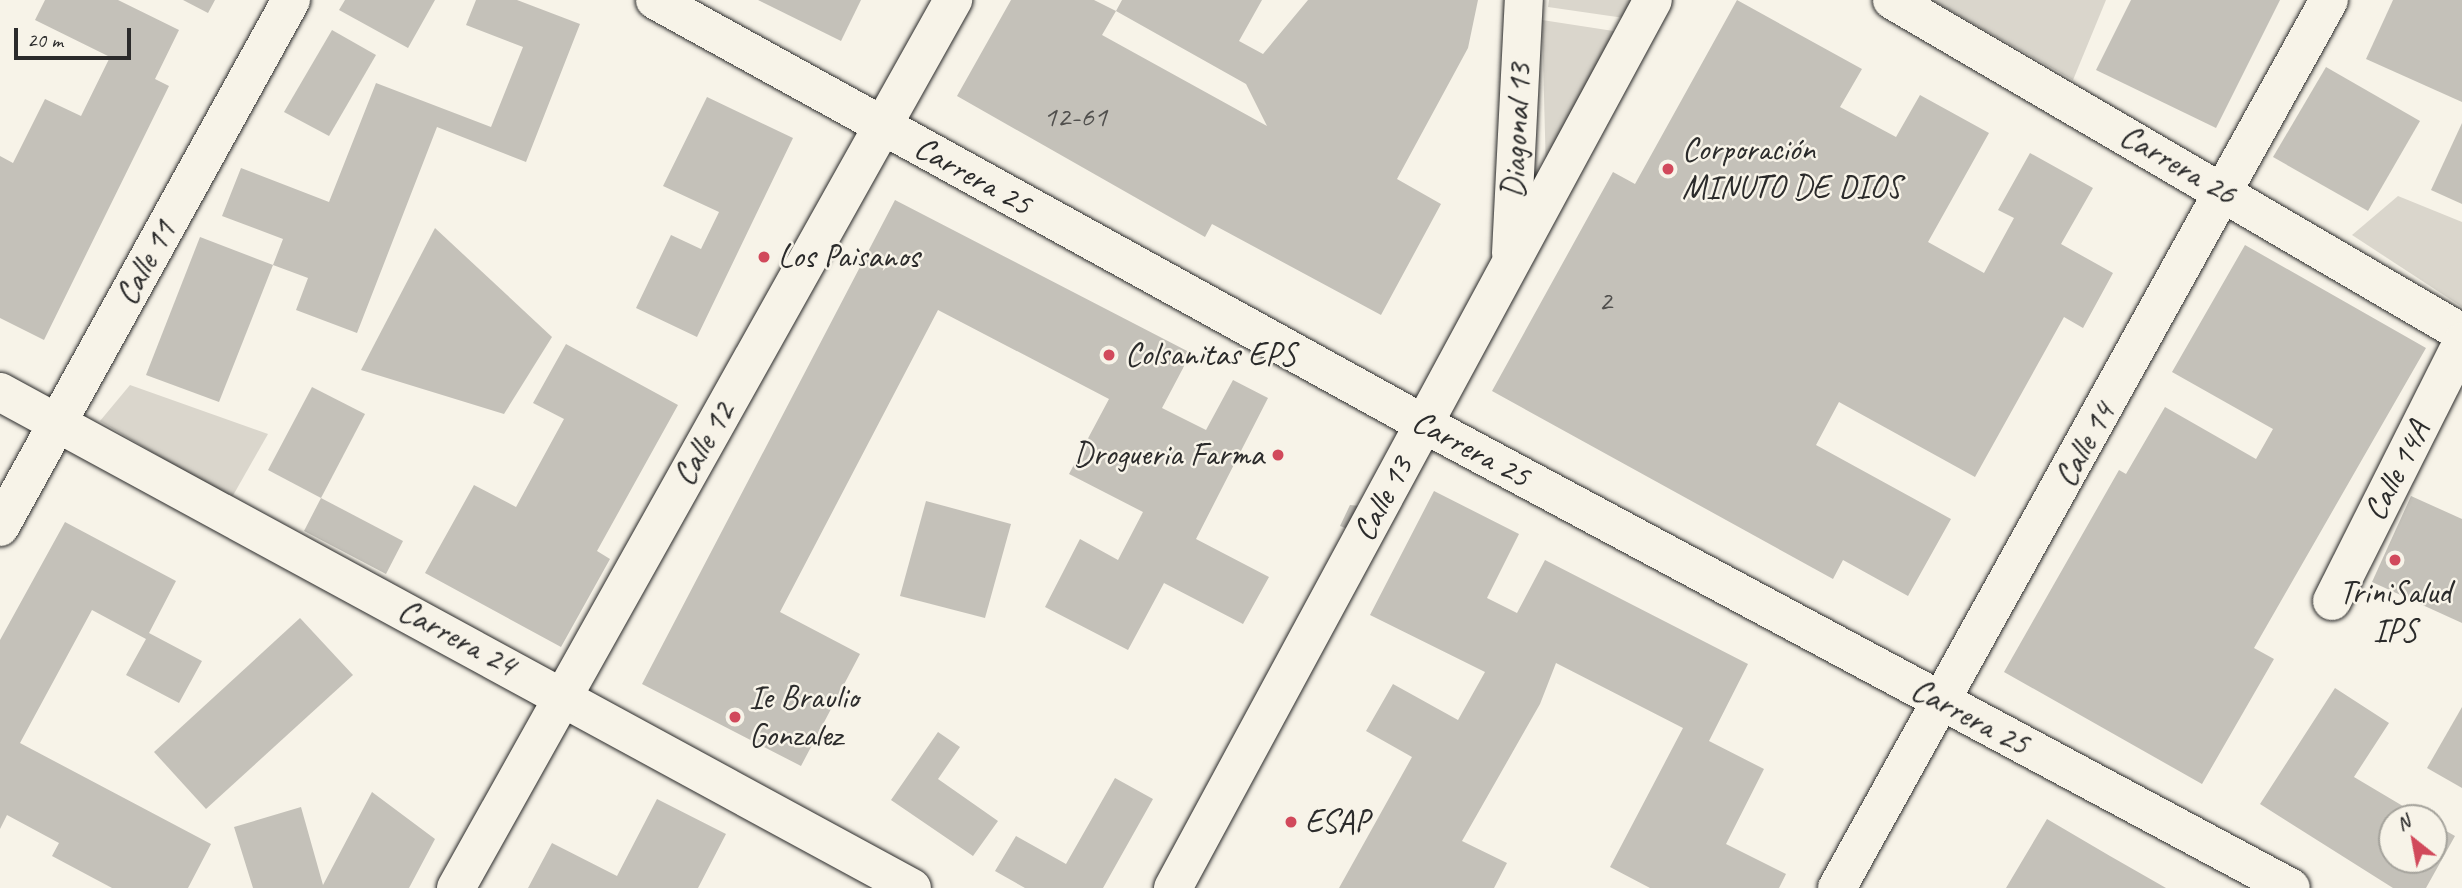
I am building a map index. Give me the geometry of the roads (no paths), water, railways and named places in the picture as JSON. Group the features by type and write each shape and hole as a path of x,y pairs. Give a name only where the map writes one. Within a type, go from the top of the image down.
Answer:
{"street":[{"name":"Calle 11","path":"0,527 291,0"},
{"name":"Carrera 25","path":"655,0 1424,424 2291,888"},
{"name":"Calle 12","path":"456,888 561,694 884,127 953,0"},
{"name":"Diagonal 13","path":"1511,262 1524,0"},
{"name":"Calle 13","path":"1173,888 1653,0"},
{"name":"Carrera 26","path":"1892,0 2462,332"},
{"name":"Calle 14","path":"1837,888 2227,193 2329,0"},
{"name":"Calle 14A","path":"2332,601 2462,342"},
{"name":"Carrera 24","path":"0,392 561,694 912,888"}],"place":[{"name":"Corporación MINUTO DE DIOS","path":"1668,169"},
{"name":"Los Paisanos","path":"764,257"},
{"name":"Colsanitas EPS","path":"1109,355"},
{"name":"Drogueria Farma","path":"1278,455"},
{"name":"TriniSalud IPS","path":"2395,560"},
{"name":"Ie Braulio Gonzalez","path":"735,717"},
{"name":"ESAP","path":"1291,822"}]}
